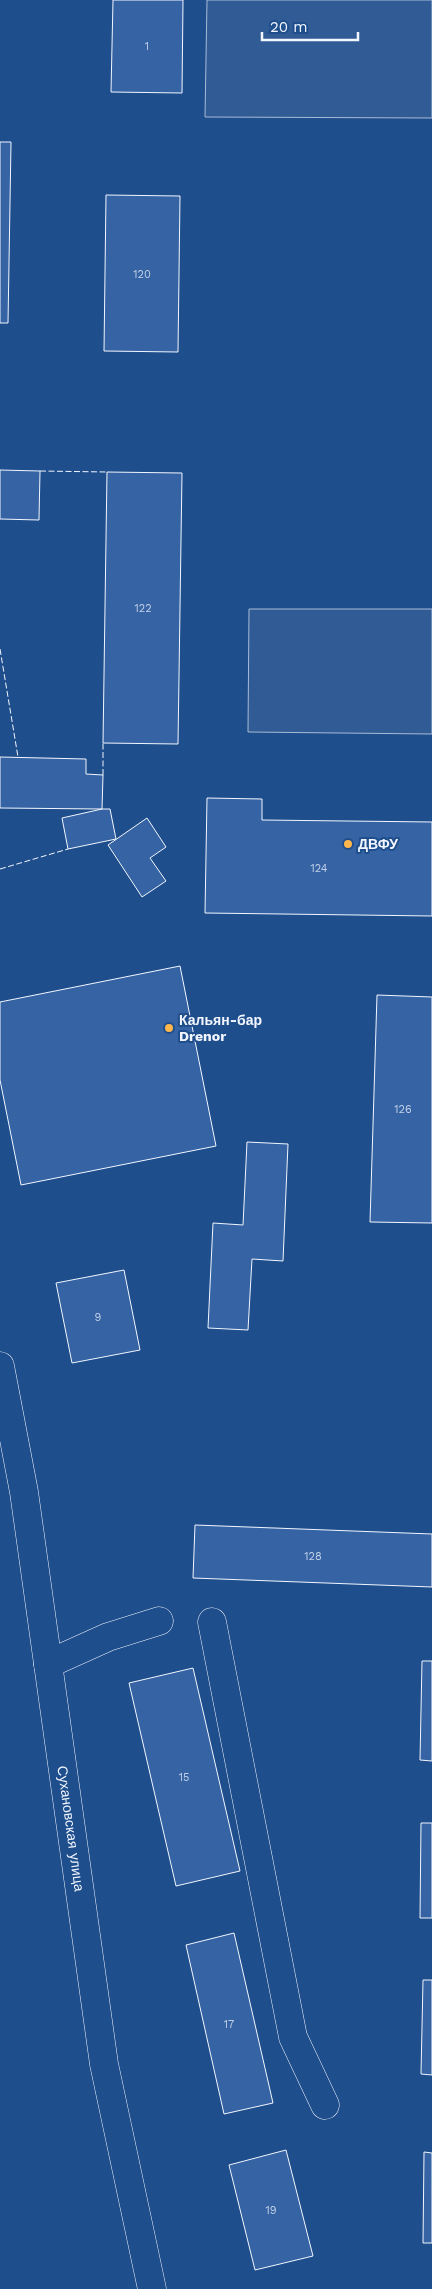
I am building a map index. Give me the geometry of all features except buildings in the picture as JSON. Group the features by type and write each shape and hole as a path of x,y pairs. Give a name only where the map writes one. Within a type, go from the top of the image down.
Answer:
{"street":[{"name":"Сухановская улица","path":"0,1366 24,1492 104,2064 152,2289"},
{"path":"48,1664 108,1637 159,1621"},
{"path":"212,1622 293,2038 325,2105"}],"shaded area":[{"path":"207,0 432,0 432,118 205,117"},
{"path":"249,609 432,609 432,734 248,732"}],"fence":[{"path":"40,471 107,472"},
{"path":"0,649 18,757"},
{"path":"103,743 103,775"},
{"path":"0,869 68,849"}],"place":[{"name":"ДВФУ","path":"348,844"},
{"name":"Кальян-бар Drenor","path":"169,1028"}]}
